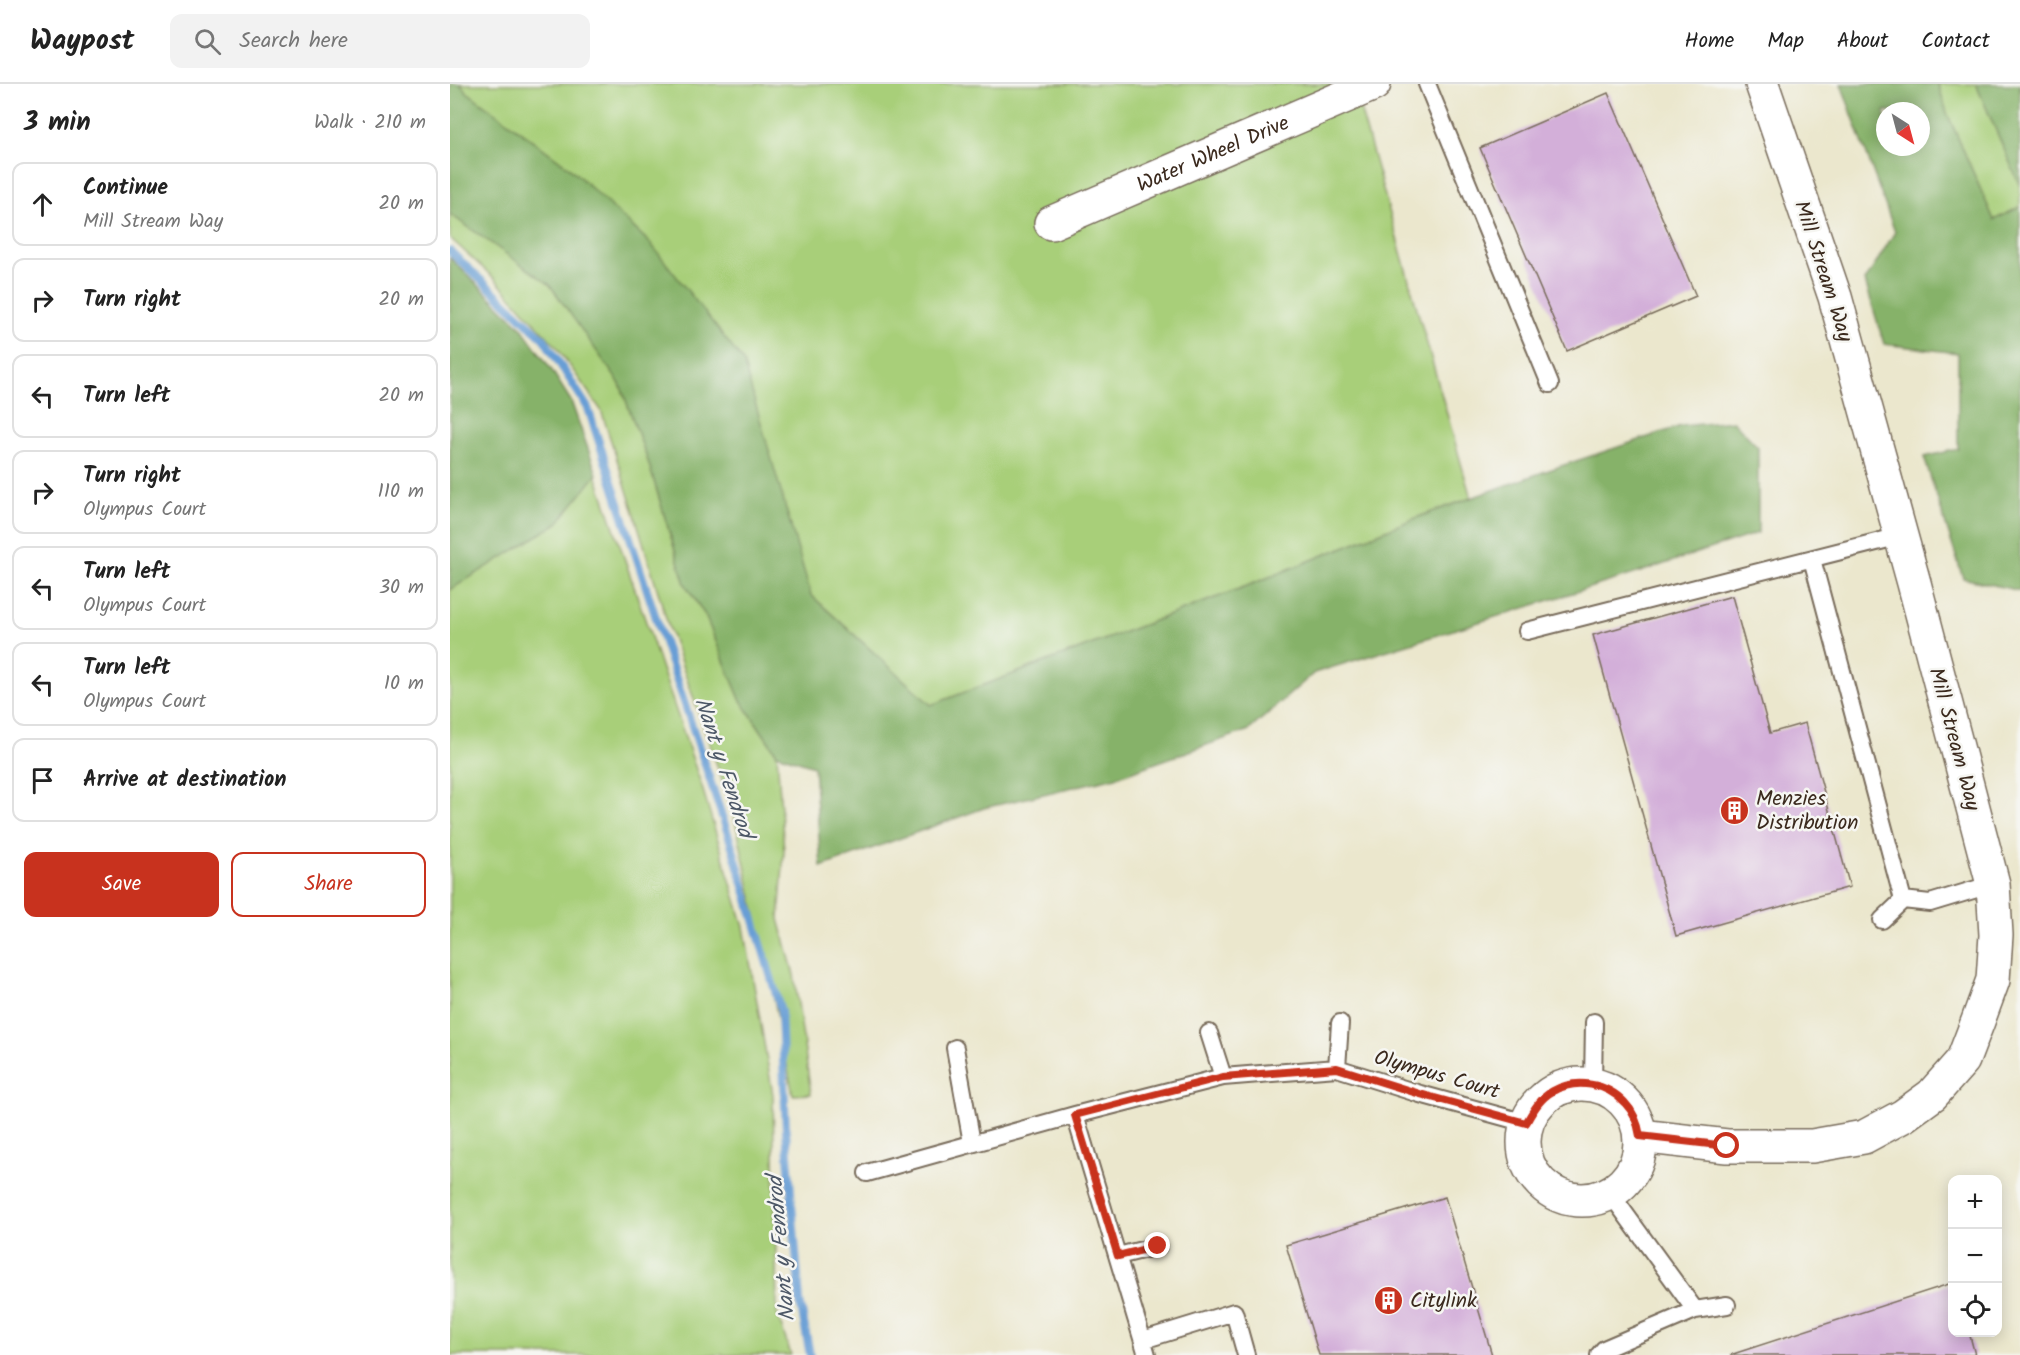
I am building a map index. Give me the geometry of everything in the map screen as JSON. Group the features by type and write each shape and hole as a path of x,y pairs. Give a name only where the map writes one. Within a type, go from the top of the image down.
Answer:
{"street":[{"name":"Water Wheel Drive","path":"1051,223 1374,84"},
{"name":"Mill Stream Way","path":"1640,1136 1727,1146 1812,1146 1863,1137 1903,1116 1932,1095 1963,1060 1993,980 1996,935 1993,884 1835,297 1762,84"},
{"path":"1572,1084 1593,1084 1612,1092 1626,1104 1637,1121 1640,1136 1639,1157 1626,1180 1610,1193 1599,1198 1575,1200 1555,1194 1544,1186 1527,1164 1523,1144 1526,1123 1536,1105 1552,1091 1572,1084"}],"lane":[{"path":"1426,84 1550,384"},
{"path":"1527,631 1900,536"},
{"path":"1812,559 1903,900"},
{"path":"1882,920 1903,900 1930,903 1993,884"},
{"path":"1593,1084 1594,1022"},
{"path":"1337,1068 1340,1023"},
{"path":"1209,1033 1223,1077"},
{"path":"955,1048 972,1143"},
{"name":"Olympus Court","path":"867,1173 1075,1115 1223,1077 1337,1068 1526,1123"},
{"path":"1075,1115 1145,1347 1234,1311 1246,1355"},
{"path":"1610,1193 1695,1310"},
{"path":"1118,1256 1158,1246"},
{"path":"1599,1355 1604,1348 1695,1310 1727,1305"}],"green space":[{"path":"450,84 460,84 467,92 571,169 651,244 743,361 811,595 931,705 1247,586 1421,516 1681,426 1733,421 1758,447 1758,533 1631,575 1314,673 1249,730 1116,777 984,808 821,867 814,766 777,754 740,699 705,615 685,584 648,461 620,384 550,285 450,214"},
{"path":"460,84 1353,84 1471,498 1247,586 931,705 811,595 783,502 651,244 571,169 467,92"},
{"path":"1841,84 1938,84 1947,113 1994,220 2020,207 2020,591 1963,578 1924,457 1958,449 1958,353 1884,344 1865,281 1895,232"},
{"path":"1938,84 1976,84 2020,186 2020,207 1994,220 1947,113"},
{"path":"1976,84 2020,84 2020,186"},
{"path":"450,214 514,257 550,285 620,384 648,461 685,584 705,615 740,699 777,754 784,851 779,919 794,975 811,1094 793,1095 733,811 669,628 601,410 556,346 495,279 450,238"},
{"path":"450,258 521,327 571,401 702,787 744,927 773,1095 777,1313 791,1355 450,1355"},
{"path":"450,258 521,327 551,369 571,401 597,474 558,523 450,590"}],"building":[{"path":"1608,93 1696,296 1567,351 1480,148"},
{"name":"Menzies Distribution","path":"1732,596 1770,733 1805,723 1850,887 1676,936 1593,635"},
{"name":"Citylink","path":"1445,1197 1492,1355 1319,1355 1286,1245"},
{"path":"1948,1284 1948,1337 1970,1337 1975,1355 1730,1355"}],"waterway":[{"name":"Nant y Fendrod","path":"450,251 544,339 588,408 732,846 781,1011 786,1131 800,1301 810,1355"}],"place":[{"name":"Menzies Distribution","path":"1735,810"},
{"name":"Citylink","path":"1389,1300"}],"route":[{"path":"1158,1246 1118,1256 1075,1115 1223,1077 1337,1068 1526,1123 1536,1105 1552,1091 1572,1084 1593,1084 1612,1092 1626,1104 1637,1121 1640,1136 1727,1146"}]}
